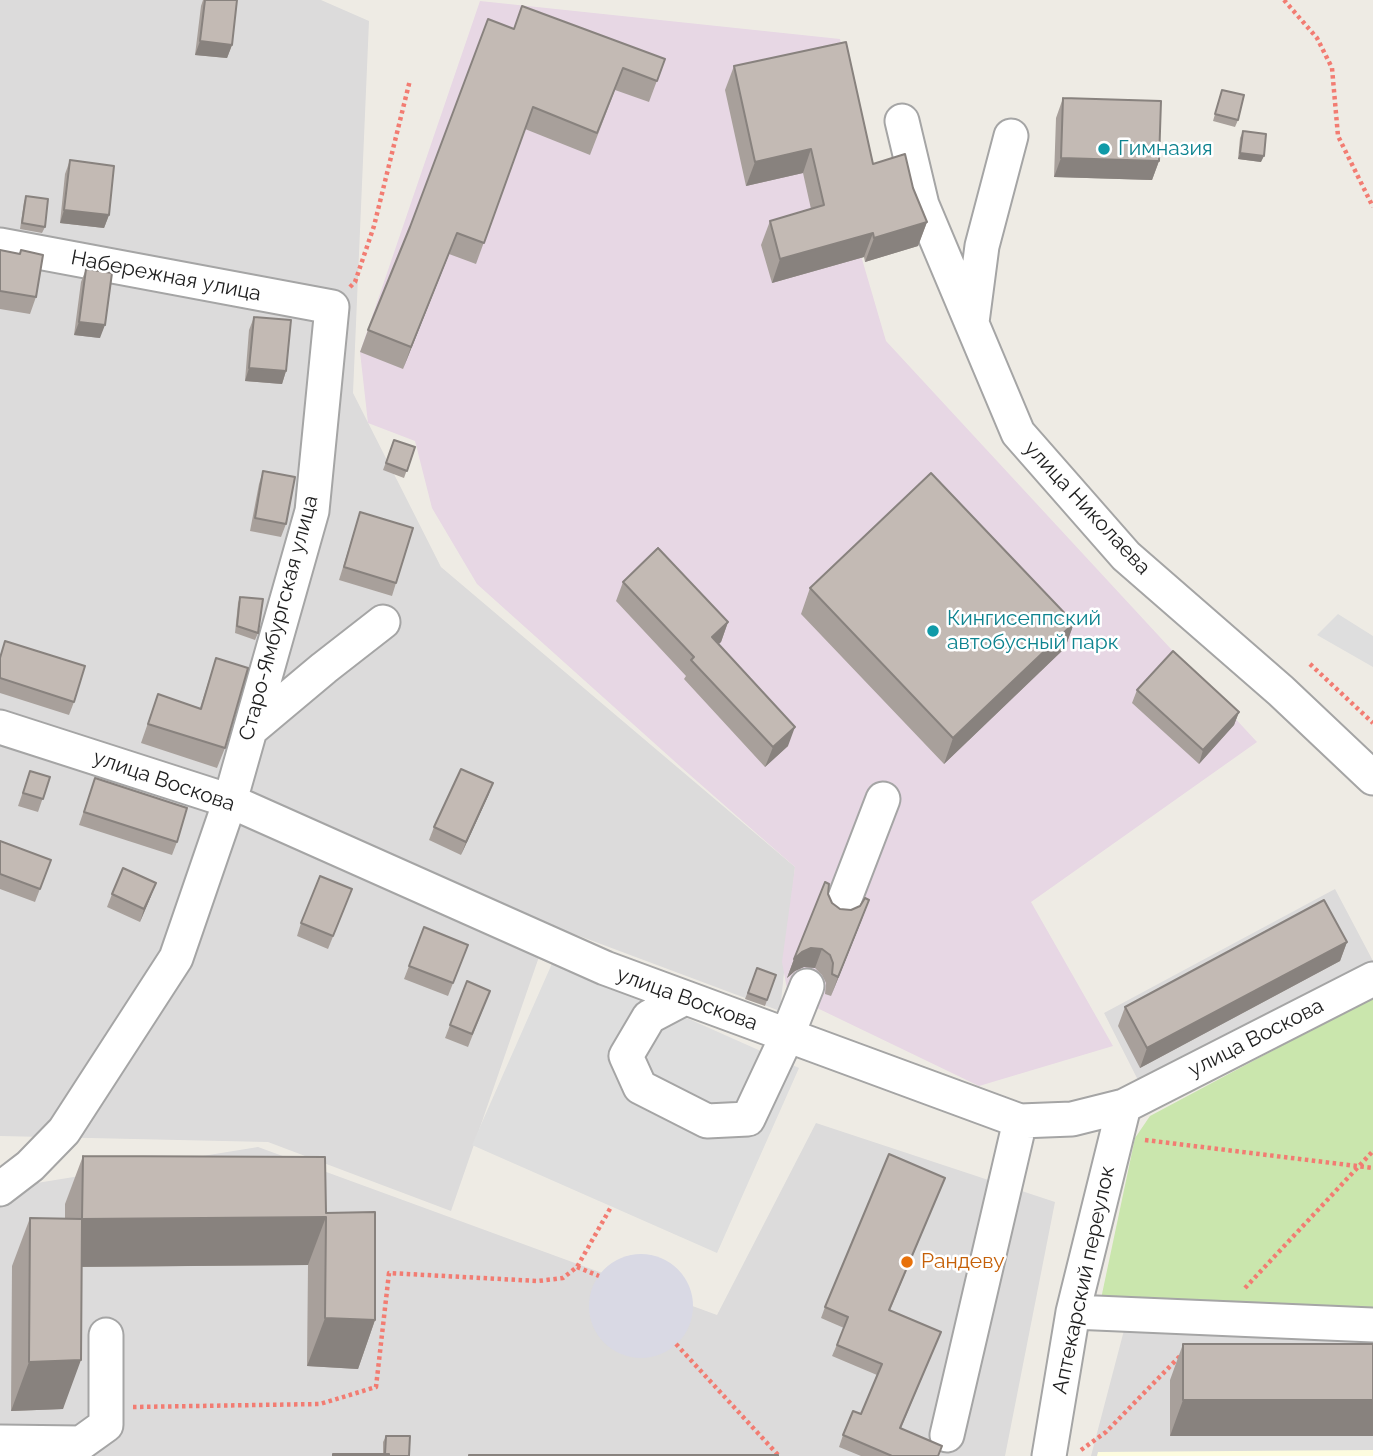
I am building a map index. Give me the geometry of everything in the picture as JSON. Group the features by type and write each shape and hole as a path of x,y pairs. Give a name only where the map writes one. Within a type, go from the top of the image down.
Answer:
{"street":[{"name":"улица Николаева","path":"902,121 922,205 1018,433 1126,556 1281,691 1373,778"},
{"path":"972,323 982,246 1011,136"},
{"name":"Набережная улица","path":"0,245 332,307"},
{"name":"Старо-Ямбургская улица","path":"0,1189 30,1167 64,1131 176,958 230,801 312,511 332,307"},
{"path":"250,730 383,622"},
{"name":"улица Воскова","path":"0,727 230,801 605,968 1020,1121 1120,1121 1373,979"},
{"path":"840,911 883,799"},
{"path":"685,998 649,1017 626,1056 640,1087 707,1121 748,1119 807,986"},
{"path":"947,1436 1020,1121"},
{"name":"Аптекарский переулок","path":"1049,1456 1073,1312 1120,1121"},
{"path":"1073,1312 1373,1325"},
{"path":"0,1441 81,1443 107,1425 106,1335"}],"path":[{"path":"1284,0 1317,38 1332,68 1338,136 1373,207"},
{"path":"332,307 355,282 374,226 410,80"},
{"path":"1310,664 1373,723"},
{"path":"1363,714 1373,713"},
{"path":"1120,1121 1373,1168"},
{"path":"106,1407 320,1404 376,1387 389,1273 538,1281 563,1278 577,1267 611,1207"},
{"path":"577,1267 599,1276"},
{"path":"676,1344 779,1456"}],"shaded area":[{"path":"0,0 321,0 369,21 353,393 441,567 795,867 780,1011 550,925 451,1211 268,1142 0,1136"},
{"path":"480,1 840,39 870,154 840,184 886,341 1257,742 1031,902 1113,1046 979,1086 788,994 782,962 795,867 477,584 432,508 415,441 368,423 360,352"},
{"path":"1338,614 1373,636 1373,667 1317,635"},
{"path":"1335,889 1373,961 1139,1082 1104,1013"},
{"path":"554,959 799,1068 717,1253 472,1145"},
{"path":"816,1123 1055,1202 1005,1456 0,1456 0,1189 258,1147 717,1315"},
{"path":"641,1254 661,1258 678,1269 689,1286 693,1306 689,1326 678,1343 661,1354 641,1358 621,1354 604,1343 593,1326 589,1306 593,1286 604,1269 621,1258"},
{"path":"1373,1313 1373,1456 1091,1456 1128,1315"},
{"path":"1373,1450 1373,1456 1097,1456 1098,1452"}],"green space":[{"path":"1373,997 1373,1320 1098,1313 1135,1138 1150,1116"}],"building":[{"path":"205,0 237,0 232,45 200,41"},
{"path":"522,6 665,59 657,81 623,68 597,133 533,107 484,243 457,233 411,347 368,330 410,227 488,19 514,29"},
{"path":"846,42 873,164 905,154 913,188 927,222 874,238 873,233 780,259 770,221 824,205 811,149 755,162 734,66"},
{"path":"1222,90 1244,95 1238,120 1215,114"},
{"name":"Гимназия","path":"1063,98 1161,101 1159,161 1061,158"},
{"path":"1243,131 1266,134 1264,156 1240,153"},
{"path":"70,160 114,166 109,215 64,210"},
{"path":"26,196 48,199 45,227 22,223"},
{"path":"0,250 20,254 21,250 43,255 36,297 0,291"},
{"path":"86,269 112,273 105,325 79,322"},
{"path":"254,317 291,320 286,371 249,368"},
{"path":"394,440 415,447 407,471 386,463"},
{"path":"263,471 295,477 286,524 255,518"},
{"name":"Кингисеппский автобусный парк","path":"931,473 1074,623 953,738 810,588"},
{"path":"360,512 413,528 396,583 344,567"},
{"path":"658,548 728,622 712,637 795,727 773,747 691,660 694,657 623,582"},
{"path":"240,597 263,599 258,633 237,626"},
{"path":"5,641 85,666 74,702 0,678 0,658"},
{"path":"1173,651 1239,712 1203,750 1137,690"},
{"path":"216,658 248,668 225,748 148,724 158,694 201,709"},
{"path":"461,769 493,783 466,842 434,827"},
{"path":"30,771 50,777 43,799 23,793"},
{"path":"95,778 187,808 177,842 84,812"},
{"path":"0,841 51,860 40,889 0,874"},
{"path":"123,868 156,883 144,909 112,894"},
{"path":"320,876 352,889 333,936 301,923"},
{"path":"825,882 829,884 828,894 832,903 840,909 851,910 860,906 865,898 869,900 838,977 832,974 833,963 830,955 822,949 811,948 794,959"},
{"path":"1324,900 1347,942 1147,1048 1125,1007"},
{"path":"424,927 468,945 453,983 409,966"},
{"path":"757,968 776,975 767,1000 748,993"},
{"path":"467,981 490,991 472,1034 450,1025"},
{"path":"889,1154 945,1178 889,1310 941,1332 900,1428 942,1446 938,1456 892,1456 843,1435 853,1411 861,1414 882,1364 837,1345 848,1317 825,1307"},
{"path":"83,1156 325,1157 326,1213 375,1212 375,1320 325,1318 326,1217 82,1219"},
{"path":"30,1218 82,1219 81,1360 29,1362"},
{"path":"1183,1344 1373,1344 1373,1400 1183,1400"},
{"path":"386,1436 410,1436 409,1456 385,1454"},
{"path":"389,1454 389,1456 333,1456"},
{"path":"778,1455 778,1456 469,1456"}],"place":[{"name":"Гимназия","path":"1104,149"},
{"name":"Кингисеппский автобусный парк","path":"933,631"},
{"name":"Рандеву","path":"907,1262"}]}
